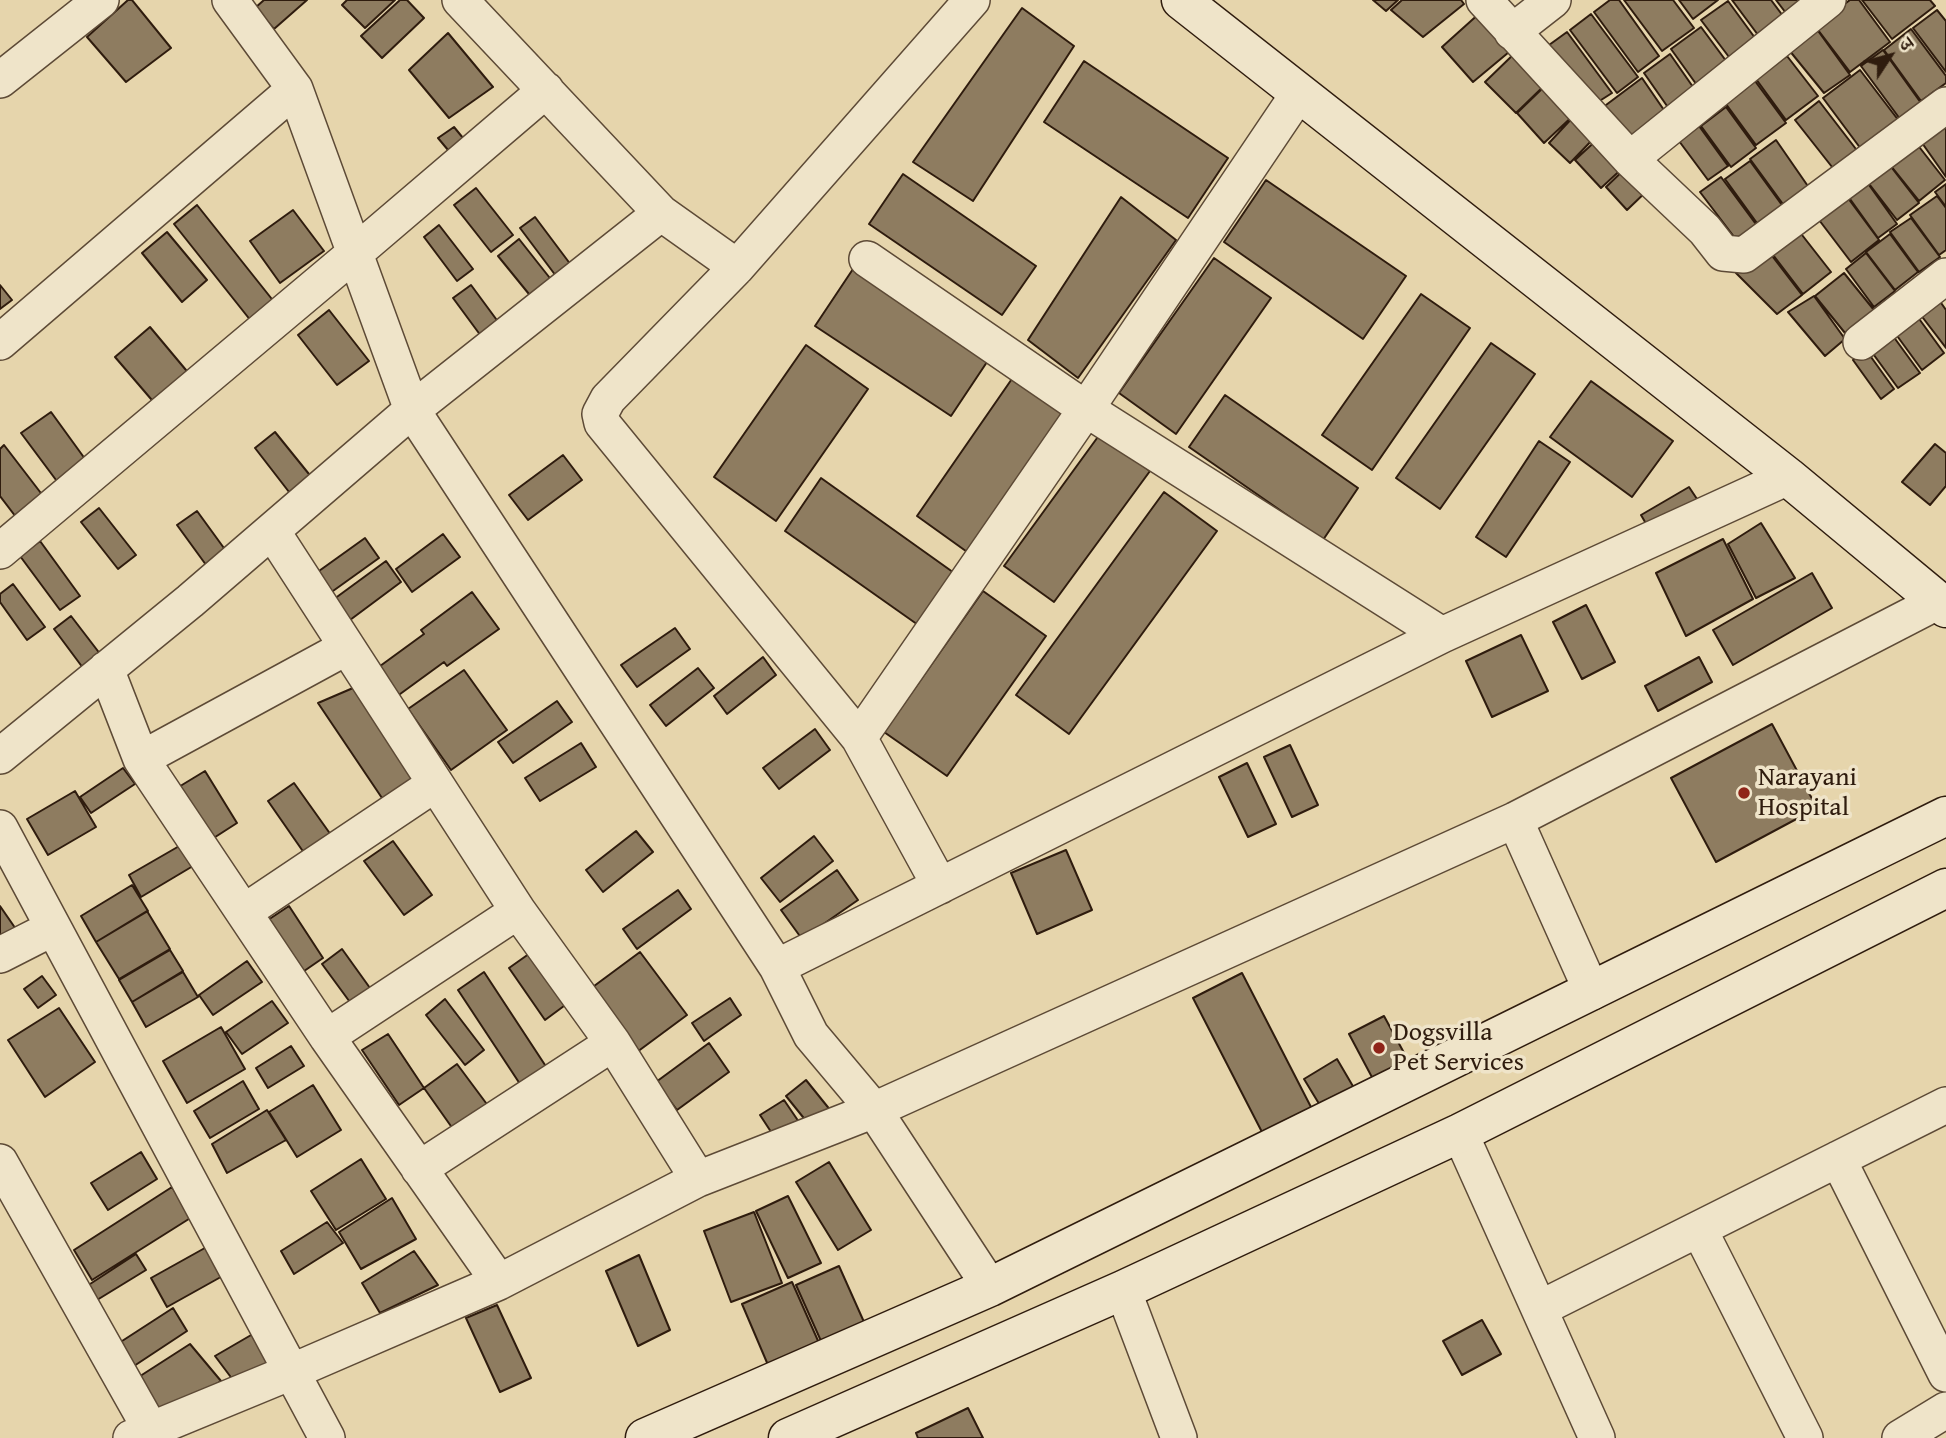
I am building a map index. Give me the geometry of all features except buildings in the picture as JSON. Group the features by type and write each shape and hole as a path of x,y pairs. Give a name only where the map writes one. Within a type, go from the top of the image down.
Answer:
{"street":[{"path":"0,80 101,0"},
{"path":"230,0 295,89 412,410 777,967 811,1035 874,1110 990,1287"},
{"path":"460,0 662,212 737,267"},
{"path":"940,886 859,738 602,424 600,414 608,399 737,267 972,0"},
{"path":"0,1162 141,1434 499,1282 698,1179 874,1110 1515,820 1942,605 1788,477 1181,0"},
{"path":"1484,0 1630,159 1705,230 1723,253 1744,255 1946,105"},
{"path":"1513,32 1553,0"},
{"path":"1630,159 1828,0"},
{"path":"0,342 295,89"},
{"path":"0,551 546,90"},
{"path":"859,738 1086,409 1299,93"},
{"path":"0,756 272,531 412,410 662,212"},
{"path":"867,259 1086,409 1442,635"},
{"path":"1861,342 1946,276"},
{"path":"777,967 1442,635 1788,477"},
{"path":"272,531 517,911 613,1043 698,1179"},
{"path":"141,759 347,647"},
{"path":"106,670 141,759 327,1037 499,1282"},
{"path":"244,912 435,784"},
{"path":"645,1438 990,1287 1946,816"},
{"path":"1515,820 1592,992"},
{"path":"0,828 327,1438"},
{"path":"788,1438 1123,1290 1460,1133 1946,888"},
{"path":"327,1037 517,911"},
{"path":"0,956 53,928"},
{"path":"419,1169 613,1043"},
{"path":"1539,1309 1946,1105"},
{"path":"1460,1133 1597,1438"},
{"path":"1838,1159 1946,1374"},
{"path":"1699,1229 1805,1438"},
{"path":"1123,1290 1179,1438"},
{"path":"1900,1438 1946,1410"}],"place":[{"name":"Narayani Hospital","path":"1744,793"},
{"name":"Dogsvilla Pet Services","path":"1379,1048"}]}
